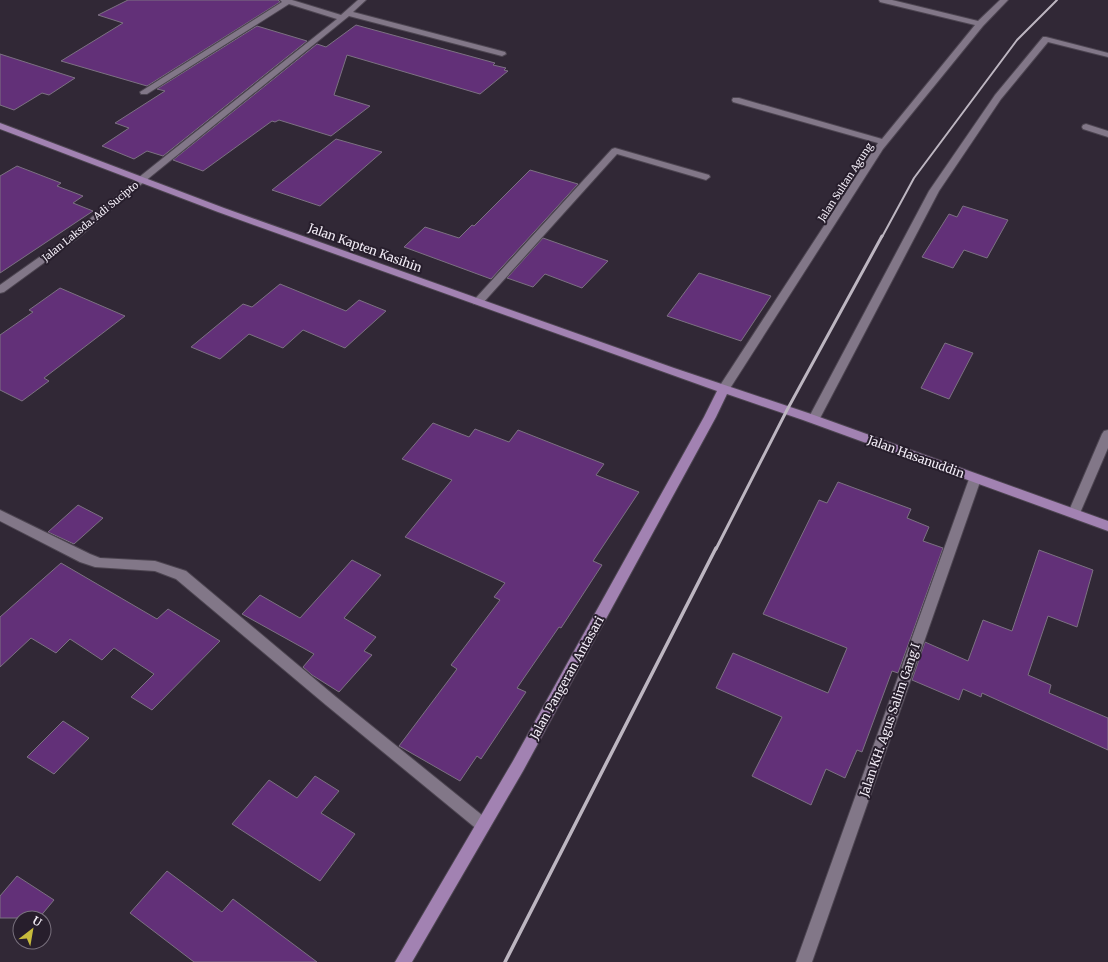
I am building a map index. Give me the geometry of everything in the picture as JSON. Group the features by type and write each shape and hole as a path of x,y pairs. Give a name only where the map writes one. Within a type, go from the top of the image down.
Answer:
{"main road":[{"name":"Jalan Kapten Kasihin","path":"0,126 141,180 724,390"},
{"name":"Jalan Hasanuddin","path":"724,390 814,419 975,479 1108,526"},
{"name":"Jalan Pangeran Antasari","path":"403,962 522,759 724,390"}],"street":[{"name":"Jalan Laksda. Adi Sucipto","path":"0,290 75,236 141,180 345,16 362,0"},
{"path":"883,0 980,24"},
{"name":"Jalan Sultan Agung","path":"724,390 884,142 980,24 1004,0"},
{"path":"144,92 286,1 502,54"},
{"path":"814,419 934,191 998,98 1046,39 1108,55"},
{"path":"736,100 884,142"},
{"path":"1086,127 1108,134"},
{"path":"478,302 615,151 706,177"},
{"path":"1074,514 1108,434"},
{"name":"Jalan KH. Agus Salim Gang I","path":"804,962 975,479"},
{"path":"0,515 85,558 100,563 155,566 181,576 483,825"}],"building":[{"path":"128,0 278,0 280,2 147,86 61,61 123,23 98,15"},
{"path":"356,25 495,63 493,65 506,68 504,70 508,71 480,94 347,55 334,95 370,106 331,136 279,120 275,122 272,121 203,171 173,160 317,44 326,47"},
{"path":"257,26 307,41 163,156 147,151 134,159 102,146 129,128 115,123 165,91 157,89"},
{"path":"0,54 75,78 49,95 42,93 14,110 0,105"},
{"path":"336,139 382,152 320,206 272,190"},
{"path":"17,166 61,183 57,186 83,196 73,203 93,211 0,273 0,176"},
{"path":"530,170 578,184 491,279 404,247 425,227 459,238 472,225 474,226"},
{"path":"963,206 1008,220 987,258 964,250 953,268 922,257 949,214 957,217"},
{"path":"543,238 608,261 582,288 545,274 533,287 507,278"},
{"path":"699,273 771,296 741,341 667,316"},
{"path":"280,284 346,311 359,300 386,311 345,348 303,330 283,348 249,334 220,359 191,347 243,304 252,307"},
{"path":"60,288 125,316 44,378 49,381 22,401 0,390 0,335 33,312 29,310"},
{"path":"945,343 973,353 949,399 921,388"},
{"path":"433,423 469,437 475,429 509,442 518,430 604,464 596,475 639,492 593,561 602,565 561,628 559,627 517,688 526,692 481,759 477,756 460,781 399,746 457,669 451,665 500,600 494,597 505,583 405,537 452,480 402,459"},
{"path":"838,482 911,509 907,518 929,527 923,541 943,548 898,673 892,671 862,752 857,750 845,778 826,769 811,805 752,776 782,717 716,688 733,653 828,693 847,648 763,614 819,500 827,503"},
{"path":"78,505 103,518 74,544 48,532"},
{"path":"1039,550 1093,570 1077,627 1048,616 1028,675 1051,685 1049,693 1108,718 1108,750 982,693 981,697 963,689 959,700 912,680 925,642 968,661 983,620 1012,631"},
{"path":"352,560 381,575 344,618 376,637 364,651 372,655 339,692 312,675 303,667 314,654 242,614 260,595 300,618"},
{"path":"61,563 157,619 168,609 220,641 152,710 131,697 154,674 114,648 102,660 70,639 56,653 31,638 0,667 0,617"},
{"path":"63,721 89,738 54,774 27,757"},
{"path":"315,776 339,791 321,813 355,834 320,881 232,824 269,780 297,798"},
{"path":"167,871 222,912 233,899 317,962 194,962 130,913"},
{"path":"17,876 54,900 46,910 12,910 12,918 0,918 0,896"}],"railway":[{"path":"882,237 914,178 1017,40 1057,0"},
{"path":"716,549 787,410 882,236"},
{"path":"505,962 716,548"}]}
